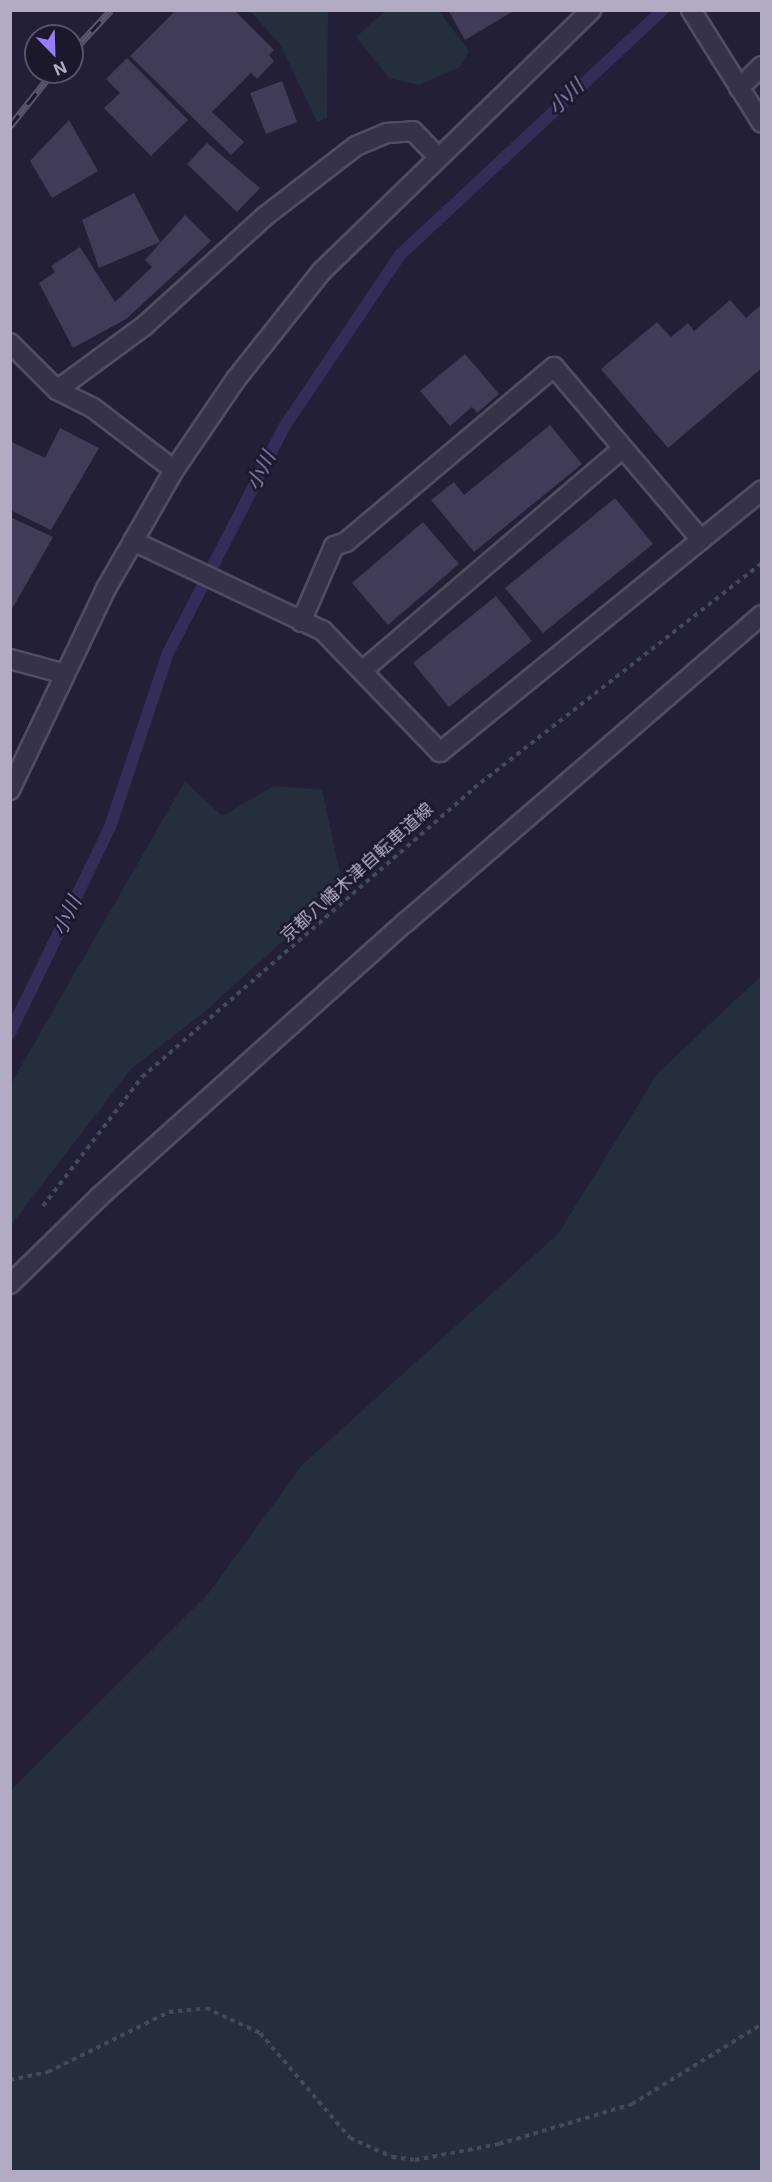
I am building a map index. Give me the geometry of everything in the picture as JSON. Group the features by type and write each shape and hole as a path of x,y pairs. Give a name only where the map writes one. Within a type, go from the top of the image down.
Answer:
{"street":[{"path":"10,790 65,674 133,541 174,470 322,271 437,156 591,10"},
{"path":"691,10 762,123"},
{"path":"739,88 762,66"},
{"path":"57,390 144,326 273,209 356,146 387,133 413,131 437,156"},
{"path":"10,342 57,390 93,408 174,470"},
{"path":"301,622 334,546 346,542 554,367 701,540"},
{"path":"362,671 623,448"},
{"path":"133,541 323,632 440,752 762,490"},
{"path":"10,1284 99,1197 388,938 762,615"},
{"path":"10,659 65,674"}],"path":[{"name":"京都八幡木津自転車道線","path":"40,1208 142,1077 232,1004 474,788 762,563"},
{"path":"10,2080 48,2072 169,2012 206,2008 260,2033 350,2138 392,2157 415,2160 500,2144 632,2104 762,2024"}],"shaded area":[{"path":"386,10 439,11 469,51 460,67 419,85 389,78 356,37"},
{"path":"250,11 328,11 327,118 317,122 280,44"},
{"path":"185,781 222,816 274,786 322,790 343,887 204,1012 130,1070 11,1225 11,1084"},
{"path":"761,976 761,2171 11,2171 11,1790 208,1594 303,1464 558,1234 658,1073"}],"building":[{"path":"176,10 234,10 274,50 269,55 274,61 257,79 251,73 212,112 244,142 231,155 130,56"},
{"path":"448,10 515,10 465,40"},
{"path":"127,58 188,120 151,156 104,108 120,93 106,79"},
{"path":"282,81 297,122 266,134 250,93"},
{"path":"69,120 98,171 52,198 30,161"},
{"path":"207,143 260,188 237,212 187,164"},
{"path":"134,193 160,242 99,268 82,220"},
{"path":"185,215 211,241 126,319 73,348 39,283 55,272 51,266 80,247 115,302 152,267 145,260"},
{"path":"730,300 746,318 762,304 762,368 668,448 601,369 657,322 671,337 688,323 694,331"},
{"path":"465,354 499,394 477,413 472,407 450,426 420,391"},
{"path":"550,425 582,464 474,552 431,500 454,482 464,495"},
{"path":"60,428 99,448 51,530 10,510 10,441 45,458"},
{"path":"615,498 653,544 543,633 505,588"},
{"path":"10,517 53,537 12,609 10,608"},
{"path":"423,522 459,564 388,625 352,583"},
{"path":"496,596 532,641 449,707 413,663"}],"waterway":[{"name":"小川","path":"10,1033 110,827 168,653 284,427 400,255 663,10"}],"railway":[{"path":"84,39 111,10"},
{"path":"10,126 43,84"}]}
